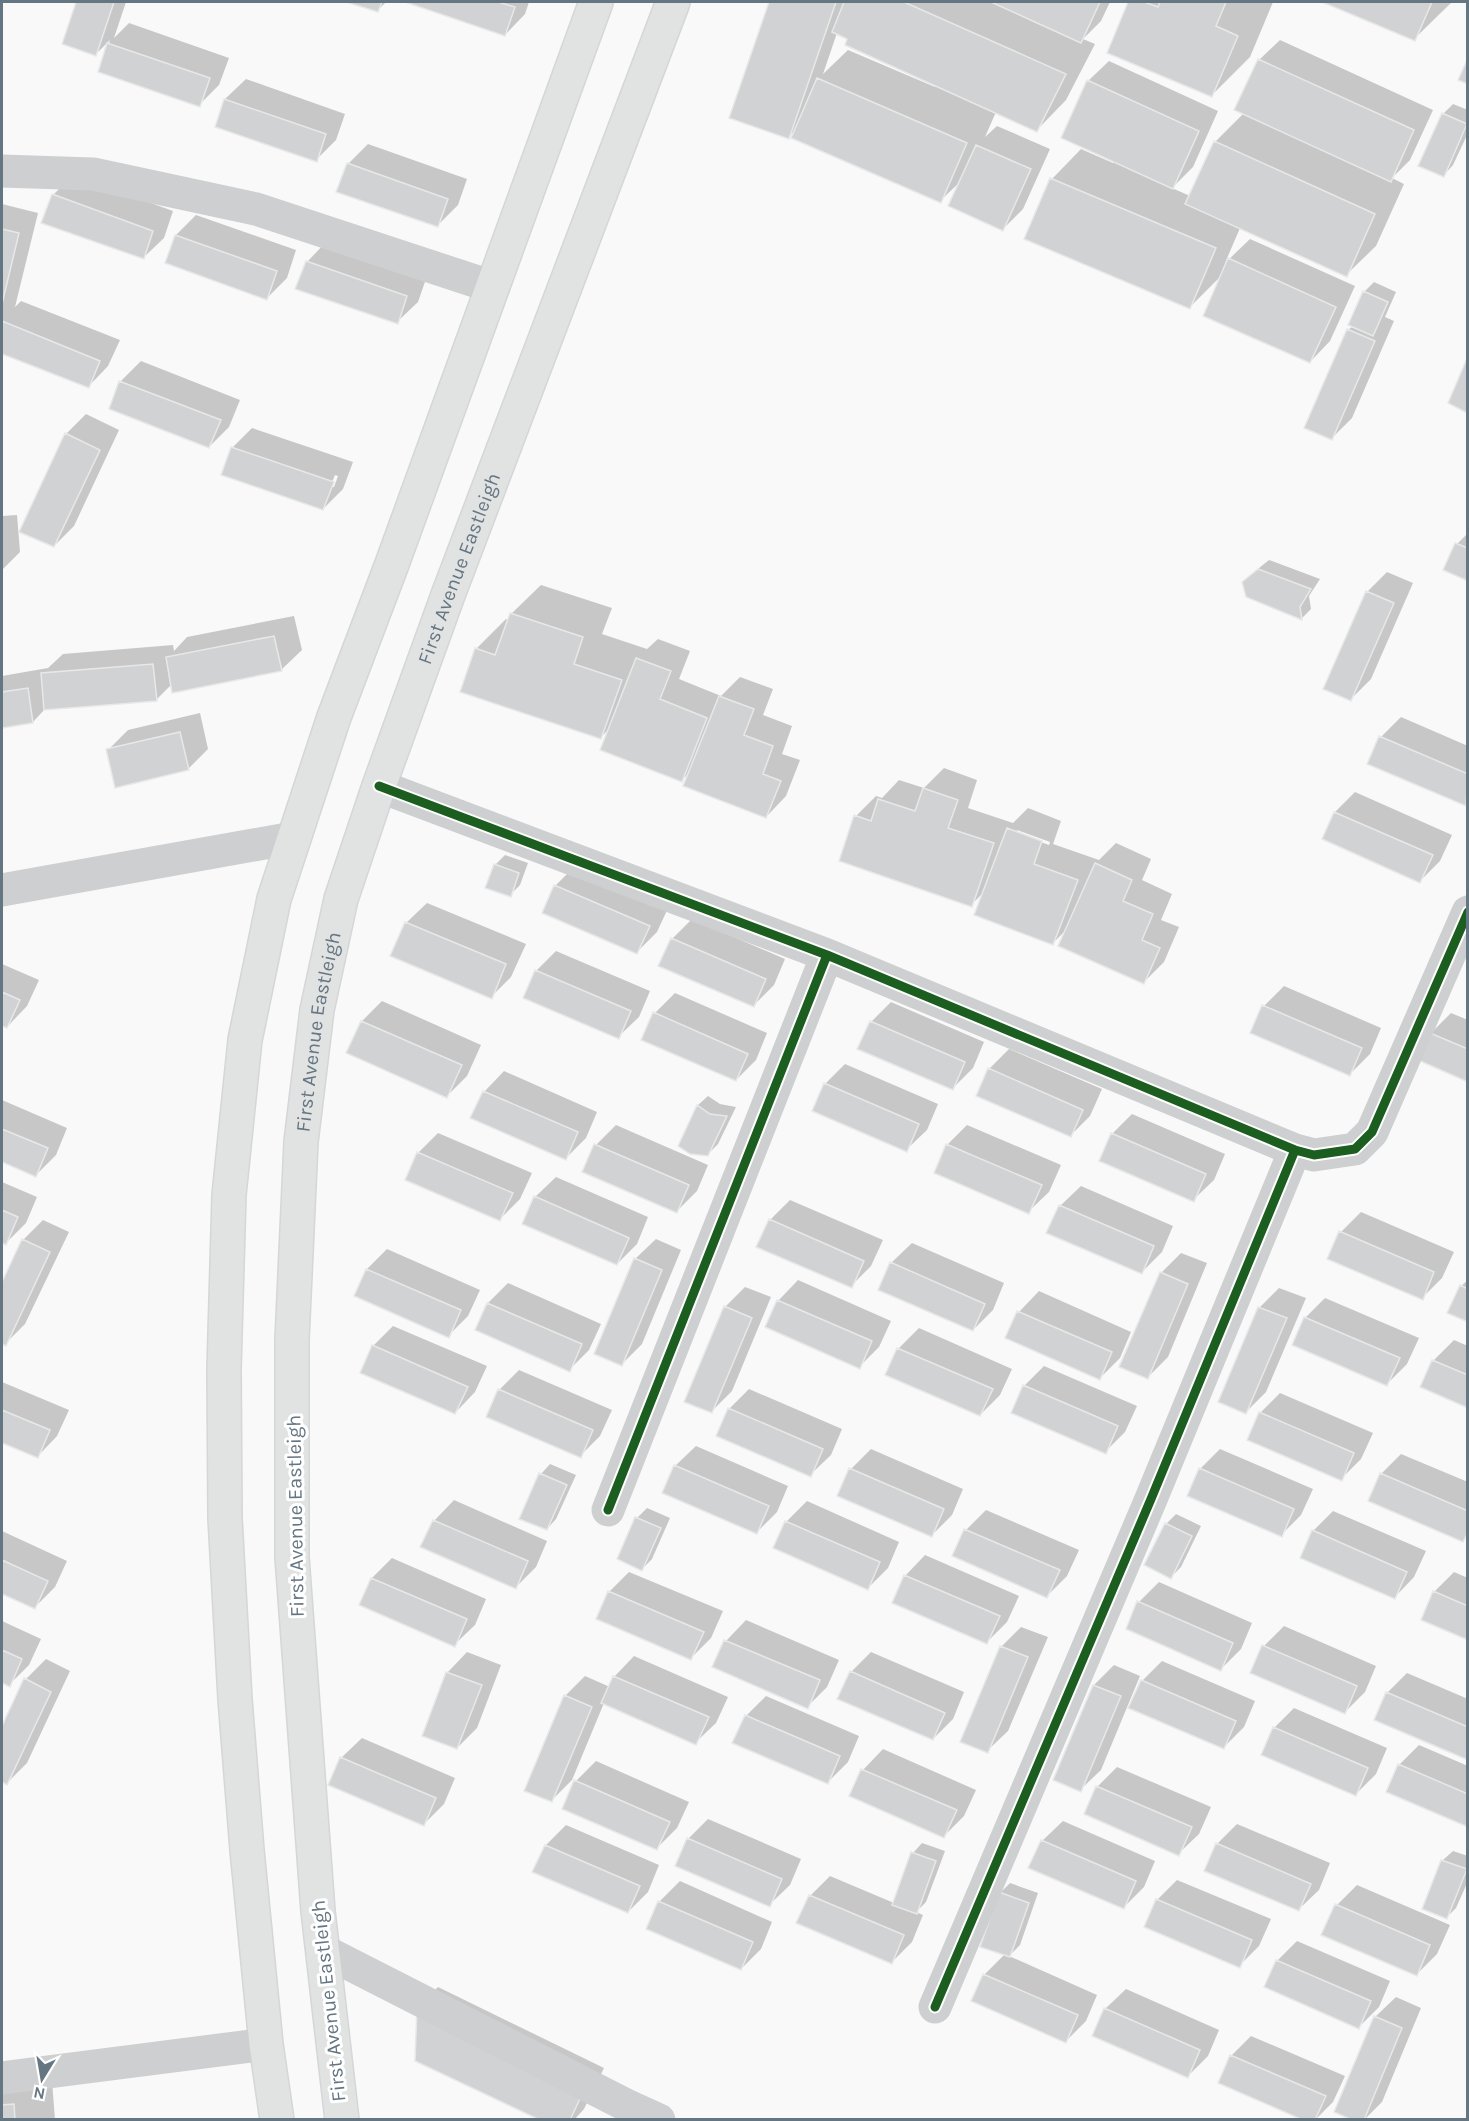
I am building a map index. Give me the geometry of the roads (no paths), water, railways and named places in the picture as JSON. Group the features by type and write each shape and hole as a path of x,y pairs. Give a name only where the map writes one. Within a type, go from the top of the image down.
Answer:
{"main road":[{"path":"277,2120 266,2044 234,1699 225,1518 224,1369 230,1195 245,1040 274,899 293,838 334,717 596,2"},
{"name":"First Avenue Eastleigh","path":"342,2120 318,1911 292,1557 292,1340 300,1154 317,1010 341,899 379,786 447,595 673,2"}],"street":[{"path":"2,171 93,174 256,209 493,287"},
{"path":"379,786 827,955 1296,1150 1314,1155 1355,1149 1372,1132 1467,912"},
{"path":"2,890 293,838"},
{"path":"608,1510 827,955"},
{"path":"935,2007 1151,1499 1296,1150"},
{"path":"322,1950 615,2100 659,2120"},
{"path":"2,2078 266,2044"}]}
